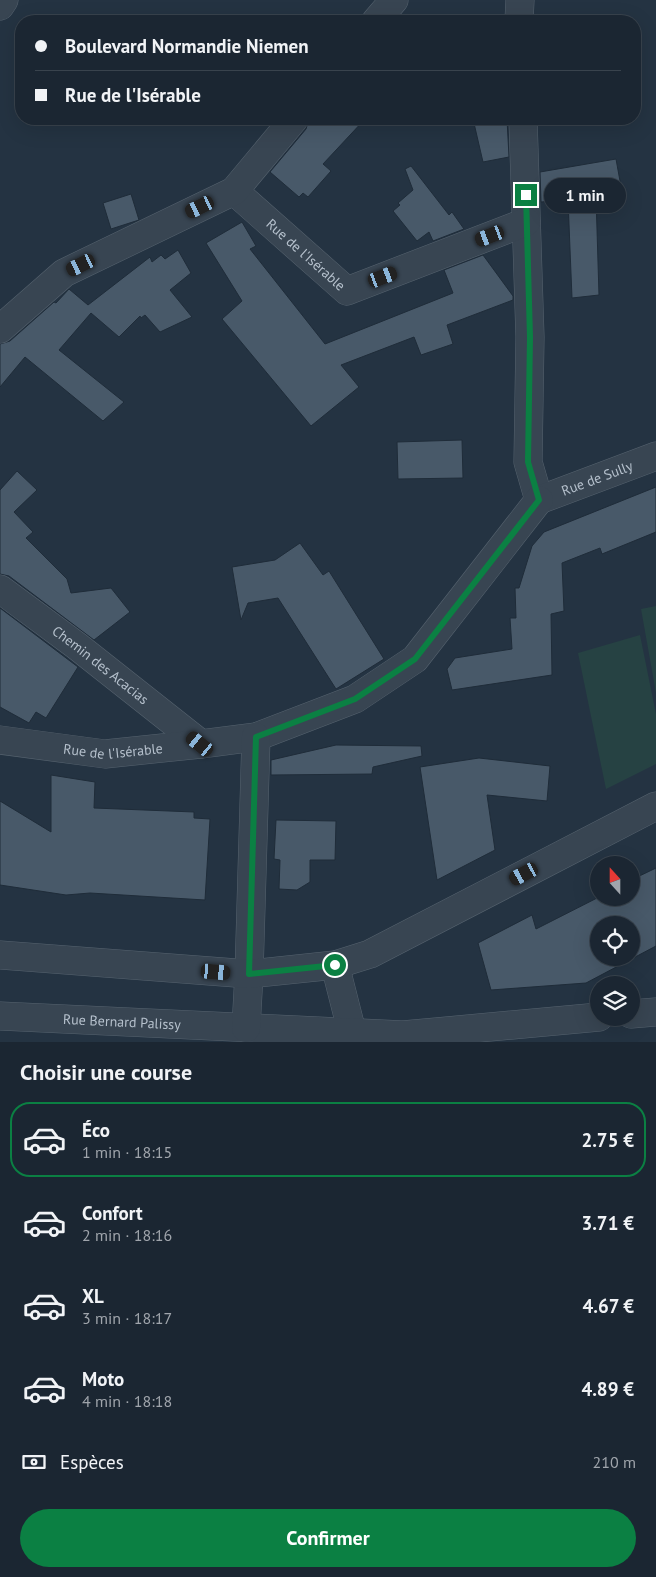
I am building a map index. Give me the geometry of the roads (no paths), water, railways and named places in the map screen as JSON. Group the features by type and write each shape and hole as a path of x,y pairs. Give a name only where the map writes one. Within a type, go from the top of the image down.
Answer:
{"street":[{"path":"0,6 4,0"},
{"path":"381,15 394,0"},
{"path":"520,0 520,15"},
{"path":"0,329 64,273 234,191 289,125"},
{"path":"523,125 530,337 528,462 539,500"},
{"name":"Rue de l'Isérable","path":"234,191 347,291 526,222"},
{"name":"Rue de Sully","path":"539,500 656,456"},
{"name":"Rue de l'Isérable","path":"0,740 105,754 200,744 256,737 355,699 415,659 539,500"},
{"name":"Chemin des Acacias","path":"0,589 78,646 200,744"},
{"path":"246,1028 256,737"},
{"path":"0,955 249,974 335,965 370,954 656,806"},
{"path":"335,965 352,1032"},
{"path":"640,1013 656,1012"},
{"name":"Rue Bernard Palissy","path":"0,1016 403,1035 590,1018"}]}
